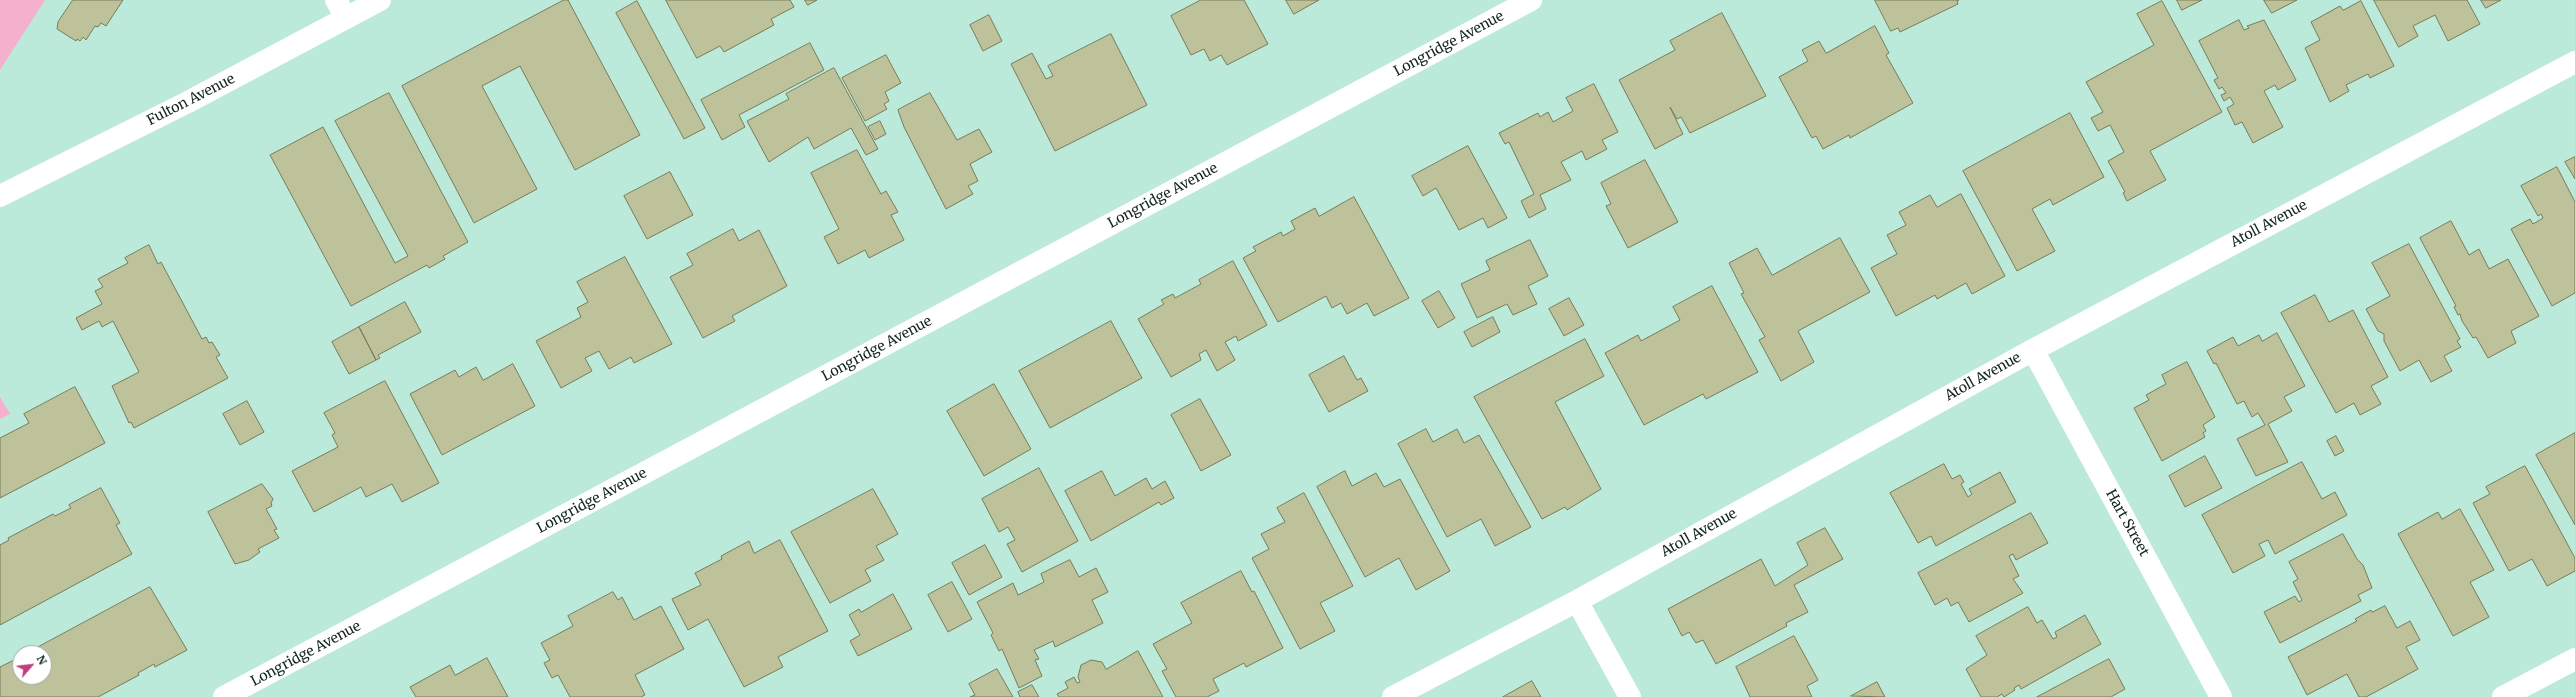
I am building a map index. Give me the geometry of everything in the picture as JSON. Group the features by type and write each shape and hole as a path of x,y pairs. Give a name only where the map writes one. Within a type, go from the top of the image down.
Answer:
{"street":[{"name":"Fulton Avenue","path":"0,196 188,102 341,9 380,0"},
{"name":"Longridge Avenue","path":"224,697 1531,0"},
{"name":"Atoll Avenue","path":"1393,697 1577,600 2033,350 2575,62"},
{"name":"Hart Street","path":"2033,350 2221,697"},
{"path":"1577,600 1630,697"},
{"path":"2503,697 2575,658"}],"shaded area":[{"path":"0,0 45,0 0,70"},
{"path":"0,397 10,414 0,419"}],"building":[{"path":"73,0 123,0 106,26 101,23 98,27 95,26 86,40 83,37 80,41 77,39 76,41 57,29 58,22"},
{"path":"564,0 568,0 640,135 575,170 520,66 482,86 537,189 474,223 402,86"},
{"path":"666,0 790,0 794,7 771,19 774,25 724,52 720,46 697,58"},
{"path":"805,0 817,0 808,5"},
{"path":"1201,0 1244,0 1268,44 1227,65 1221,55 1210,61 1204,49 1191,55 1171,16"},
{"path":"1286,0 1319,0 1294,14"},
{"path":"1875,0 1959,0 1957,1 1958,4 1900,32 1898,28 1891,31"},
{"path":"2177,0 2202,0 2182,10"},
{"path":"2264,0 2297,0 2272,13"},
{"path":"2374,0 2467,0 2480,24 2448,41 2435,15 2413,26 2418,36 2399,47"},
{"path":"2481,0 2501,0 2486,8"},
{"path":"637,1 705,128 684,139 616,13"},
{"path":"2162,1 2222,112 2150,151 2166,180 2127,201 2123,193 2125,192 2108,161 2124,152 2110,125 2098,131 2091,118 2103,112 2086,82 2154,45 2137,14"},
{"path":"2361,1 2394,66 2370,78 2368,74 2346,85 2349,91 2330,102 2305,48 2320,40 2311,22 2340,6 2343,10"},
{"path":"1722,13 1766,96 1690,133 1681,117 1677,119 1670,107 1683,134 1655,149 1619,80 1675,50 1670,41"},
{"path":"989,15 1002,41 983,51 970,25"},
{"path":"2239,20 2244,30 2249,28 2247,26 2264,20 2296,80 2278,90 2275,85 2264,91 2283,127 2253,143 2242,122 2235,125 2227,108 2234,104 2230,97 2224,101 2221,95 2226,93 2222,87 2219,89 2214,80 2218,78 2199,41"},
{"path":"1875,26 1889,53 1886,55 1913,103 1850,138 1849,135 1823,149 1816,136 1812,138 1779,77 1808,61 1802,50 1819,41 1826,53"},
{"path":"1111,34 1147,105 1055,151 1011,64 1032,53 1046,79 1053,76 1048,66"},
{"path":"810,43 824,70 739,115 745,127 722,140 701,100"},
{"path":"886,55 901,83 885,92 889,101 884,104 887,109 865,121 842,78"},
{"path":"834,68 878,149 866,155 851,128 814,149 808,137 769,162 747,121 789,99 786,94"},
{"path":"1594,84 1618,132 1602,140 1607,149 1586,160 1582,151 1561,162 1571,180 1540,195 1546,209 1529,218 1521,201 1534,194 1509,142 1505,144 1499,133 1538,113 1540,117 1548,112 1553,122 1573,111 1566,98"},
{"path":"389,93 468,242 443,256 445,259 429,268 427,265 351,306 270,155 323,127 395,263 408,256 335,121"},
{"path":"930,93 957,140 979,129 992,152 970,164 978,181 968,186 973,194 946,209 904,127 898,110"},
{"path":"2070,113 2104,177 2053,205 2050,199 2032,209 2055,251 2017,271 1963,171"},
{"path":"880,121 886,134 875,140 868,127"},
{"path":"1468,146 1507,218 1488,228 1483,218 1459,230 1436,188 1423,196 1412,176"},
{"path":"857,150 881,194 886,191 898,212 891,215 904,240 869,258 865,250 838,264 824,237 839,229 811,173"},
{"path":"2575,157 2575,179 2565,162"},
{"path":"1645,160 1678,222 1628,248 1606,206 1611,204 1601,183"},
{"path":"2557,167 2575,202 2575,293 2552,306 2511,229 2530,219 2533,224 2543,218 2541,214 2538,216 2521,186"},
{"path":"670,172 693,215 647,239 624,196"},
{"path":"1961,194 2005,276 1972,294 1966,283 1937,299 1935,295 1896,316 1871,268 1897,254 1887,235 1906,225 1899,212 1930,195 1937,207"},
{"path":"1354,197 1409,298 1374,316 1367,303 1347,314 1341,303 1332,308 1326,296 1278,322 1243,258 1256,251 1253,247 1281,232 1283,236 1295,229 1291,221 1315,208 1319,216"},
{"path":"2451,221 2469,255 2479,249 2489,269 2508,259 2539,316 2511,331 2516,343 2488,358 2476,337 2473,338 2462,321 2460,314 2458,315 2454,307 2456,306 2420,238"},
{"path":"733,229 739,241 759,230 787,286 732,316 735,321 703,338 670,277 693,265 687,254"},
{"path":"1840,238 1870,292 1798,331 1814,362 1781,381 1759,340 1765,337 1741,294 1744,293 1729,263 1757,248 1772,275"},
{"path":"1530,240 1548,276 1528,286 1537,304 1513,315 1507,304 1477,318 1461,284 1490,270 1486,261"},
{"path":"2409,244 2460,339 2457,341 2461,347 2444,356 2452,371 2431,382 2419,360 2400,371 2384,341 2384,334 2378,331 2366,309 2390,296 2372,263"},
{"path":"149,245 158,264 161,262 202,339 206,337 209,343 212,342 220,355 216,357 228,378 134,428 131,422 129,423 112,386 139,372 113,321 102,327 99,321 82,330 76,318 102,304 95,291 103,287 98,279 128,263 125,258"},
{"path":"625,257 672,344 634,363 631,357 609,369 599,351 585,358 592,371 561,388 536,341 581,317 577,308 588,302 577,282"},
{"path":"1233,261 1267,325 1238,341 1236,336 1225,342 1235,360 1217,371 1206,350 1199,354 1201,360 1171,377 1138,319 1164,304 1161,300 1173,294 1175,298 1201,284 1199,280"},
{"path":"1712,286 1758,372 1706,399 1703,394 1644,425 1605,353 1638,335 1641,341 1680,320 1673,307"},
{"path":"1439,291 1455,318 1438,328 1422,301"},
{"path":"2315,295 2329,322 2353,310 2388,377 2371,386 2381,404 2360,415 2354,403 2336,413 2281,313"},
{"path":"1569,298 1584,325 1564,336 1549,309"},
{"path":"405,302 421,332 378,355 380,358 376,360 359,327"},
{"path":"1493,317 1500,332 1472,347 1464,332"},
{"path":"1111,321 1142,378 1050,428 1019,371"},
{"path":"359,327 376,360 349,374 332,342"},
{"path":"2277,333 2305,386 2284,397 2292,411 2268,424 2288,462 2256,476 2237,439 2265,425 2258,413 2252,417 2244,401 2237,404 2216,363 2214,364 2207,351 2233,337 2238,346 2259,335 2262,341"},
{"path":"1585,339 1604,376 1555,402 1601,489 1567,510 1565,507 1542,519 1474,397"},
{"path":"1344,356 1357,380 1361,378 1368,391 1329,412 1309,375"},
{"path":"2187,362 2215,417 2203,425 2206,431 2203,433 2205,437 2162,461 2134,408 2149,400 2146,395 2166,384 2162,375"},
{"path":"513,364 535,406 442,455 410,394 455,370 459,377 476,367 483,380"},
{"path":"385,381 439,483 402,502 392,484 366,497 361,487 314,512 292,471 338,447 332,435 335,433 324,413"},
{"path":"994,384 1031,449 984,476 947,411"},
{"path":"75,387 105,443 0,498 0,438 29,423 24,414"},
{"path":"1200,399 1231,455 1201,471 1171,415"},
{"path":"247,401 264,432 240,445 223,414"},
{"path":"1426,429 1433,442 1457,429 1464,443 1479,435 1531,527 1495,546 1481,519 1447,537 1398,444"},
{"path":"2575,433 2575,525 2536,455"},
{"path":"2336,436 2344,451 2335,456 2327,441"},
{"path":"2205,456 2222,488 2185,507 2169,476"},
{"path":"2302,462 2322,499 2335,492 2347,515 2275,554 2268,540 2259,544 2265,556 2233,573 2202,515"},
{"path":"1944,464 1952,479 1960,475 1964,482 1961,484 1968,497 1972,494 1969,489 2000,472 2016,502 1936,546 1931,536 1918,543 1890,493"},
{"path":"2525,466 2575,558 2575,571 2547,586 2532,559 2509,571 2473,503 2490,494 2486,487"},
{"path":"1039,468 1078,541 1022,572 1007,544 1015,540 1008,527 999,532 982,499"},
{"path":"1102,471 1115,496 1146,478 1152,489 1165,481 1174,498 1161,505 1159,502 1091,541 1065,491"},
{"path":"1345,471 1352,486 1376,473 1384,487 1400,479 1450,571 1416,590 1399,558 1365,577 1317,487"},
{"path":"262,484 273,499 271,503 272,506 266,509 277,529 274,530 279,538 258,549 260,552 249,560 235,564 208,512"},
{"path":"101,488 120,523 116,525 132,554 0,625 0,545 9,540 8,538 53,514 55,516 71,508 69,505"},
{"path":"873,489 898,534 876,546 884,560 865,570 871,581 830,603 791,532"},
{"path":"1304,493 1353,586 1320,603 1335,631 1300,649 1252,558 1269,549 1261,534 1285,522 1277,508"},
{"path":"2460,509 2494,570 2470,582 2489,617 2453,636 2398,534 2438,512 2442,519"},
{"path":"2031,513 2048,543 2016,560 2013,554 2009,556 2019,576 2013,579 2023,593 1969,622 1958,602 1951,606 1947,598 1935,605 1918,573"},
{"path":"1825,528 1843,559 1794,585 1808,612 1786,623 1787,626 1716,664 1703,640 1696,643 1689,632 1682,636 1668,609 1761,559 1775,586 1808,565 1797,543"},
{"path":"2343,534 2357,559 2363,565 2372,588 2358,595 2361,601 2280,643 2264,612 2295,596 2299,602 2302,600 2293,582 2298,579 2289,562"},
{"path":"780,540 828,631 778,657 783,667 744,687 708,619 688,630 672,599 701,585 695,573 722,559 721,556 749,541 754,553"},
{"path":"985,545 1002,577 969,595 952,563"},
{"path":"1070,560 1079,577 1096,568 1108,592 1092,600 1103,623 1055,647 1053,641 1034,650 1039,659 1035,660 1042,676 1019,688 1002,649 999,651 991,635 993,633 977,602 1013,583 1018,595 1044,582 1041,574"},
{"path":"1241,571 1252,592 1254,591 1283,648 1246,667 1244,663 1213,679 1219,691 1207,697 1176,697 1162,671 1167,669 1153,644 1192,623 1181,603"},
{"path":"952,582 972,619 948,632 928,595"},
{"path":"150,587 187,650 155,667 154,664 138,673 139,675 98,697 0,697 0,667 12,661 12,685 52,685 52,645 42,645"},
{"path":"613,592 618,600 622,597 634,620 661,606 684,649 635,675 645,695 641,697 570,697 558,675 552,678 544,663 550,660 541,643 573,626 568,616"},
{"path":"893,594 912,629 858,656 850,641 860,635 849,615 859,609 861,612"},
{"path":"2385,606 2397,628 2410,621 2420,640 2406,647 2418,669 2366,697 2359,697 2347,674 2307,695 2288,657 2357,621 2355,619 2371,610 2372,612"},
{"path":"2028,607 2037,623 2042,620 2053,639 2057,637 2055,632 2085,615 2101,644 2021,689 2019,685 2014,688 2015,690 2004,697 2002,694 1997,697 1981,697 1966,669 1987,655 1976,636"},
{"path":"1794,636 1818,680 1807,686 1812,697 1750,697 1736,667"},
{"path":"1138,651 1163,697 1059,697 1057,694 1068,688 1065,682 1074,677 1077,683 1080,682 1078,677 1081,665 1091,660 1102,662 1106,669"},
{"path":"487,658 508,697 416,697 410,687 450,665 455,675"},
{"path":"2109,659 2125,689 2111,697 2037,697"},
{"path":"997,669 1013,697 970,697 975,695 969,684"},
{"path":"1532,681 1541,697 1503,697"},
{"path":"1877,682 1885,697 1851,696"},
{"path":"1032,685 1039,697 1020,697 1018,692"}]}
